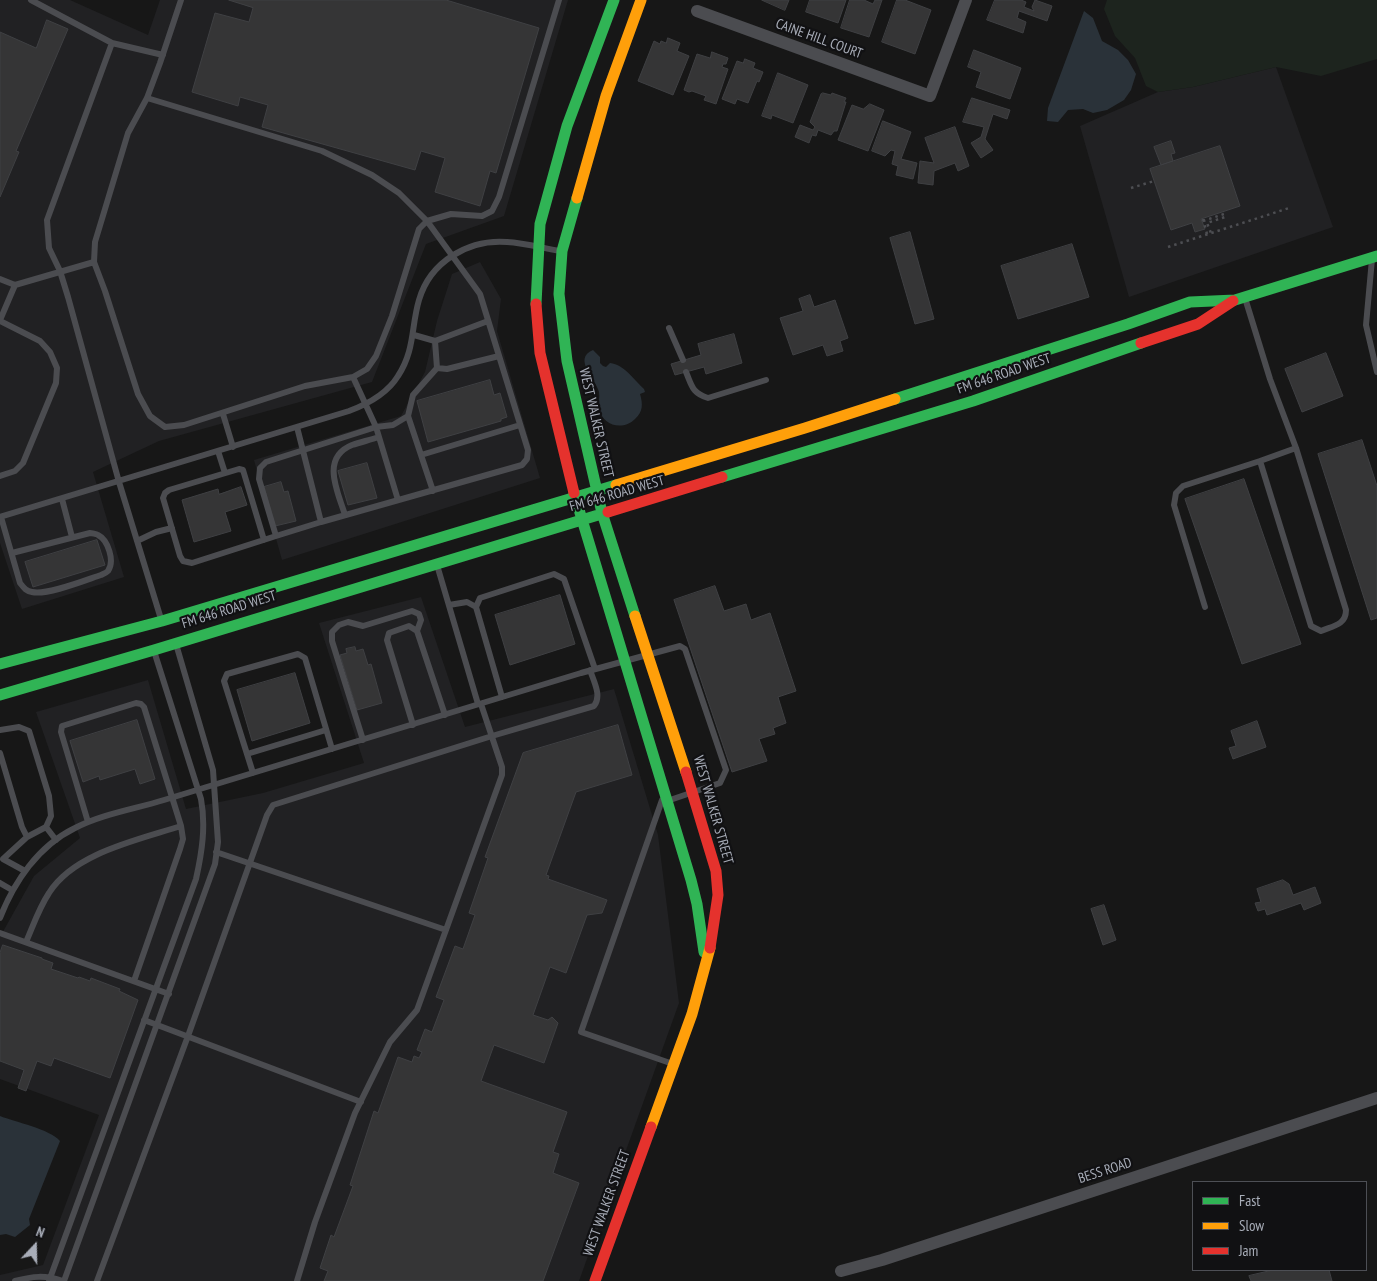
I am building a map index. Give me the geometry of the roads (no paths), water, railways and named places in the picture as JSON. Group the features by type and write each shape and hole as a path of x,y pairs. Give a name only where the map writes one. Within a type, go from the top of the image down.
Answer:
{"main road":[{"name":"WEST WALKER STREET","path":"614,0 568,126 540,224 535,295 540,353 575,497 697,904 706,966"},
{"name":"WEST WALKER STREET","path":"595,1281 692,1014 706,966 714,928 718,895 716,871 693,793 602,513 567,361 559,294 562,251 606,96 641,0"},
{"name":"FM 646 ROAD WEST","path":"0,695 602,513 631,506 973,401 1198,324 1240,299 1375,257"},
{"name":"FM 646 ROAD WEST","path":"0,664 162,620 596,490 625,483 805,428 1128,324 1190,302 1240,299"}],"street":[{"name":"CAINE HILL COURT","path":"697,11 930,96 966,0"},
{"name":"BESS ROAD","path":"841,1271 882,1260 1377,1098"}],"lane":[{"path":"31,0 112,43 163,56"},
{"path":"181,0 163,56 146,98 128,133 96,242 94,262 138,394 150,416 165,427 184,425 222,414 305,386 353,377 367,369 376,356 392,316 418,229 427,221 451,214 482,216 492,211 500,197 559,0"},
{"path":"112,43 47,220 49,248 60,271 119,482 162,620"},
{"path":"146,98 322,151 372,175 399,192 427,221 480,294 528,450 522,465 321,522 192,563 183,561 180,556 163,498 165,493 169,490 239,468 243,470 264,540"},
{"path":"12,554 90,533 98,535 104,540 110,553 111,562 108,571 101,575 44,593 34,593 24,589 20,583 1,517 218,452 366,405 388,388 398,377 410,353 419,300 426,283 435,270 451,256 463,249 489,242 506,242 562,251"},
{"path":"1375,257 1366,325 1377,371"},
{"path":"0,279 15,285 94,262"},
{"path":"0,476 15,471 23,463 56,383 56,368 50,352 40,341 0,321 15,285"},
{"path":"1240,299 1296,448 1346,610 1346,617 1342,623 1321,631 1311,626 1260,461"},
{"path":"414,335 435,340 488,321"},
{"path":"669,328 683,360"},
{"path":"433,491 408,416 413,396 437,368 435,340"},
{"path":"437,368 447,369 499,356"},
{"path":"686,372 693,389 699,395 708,398 766,380"},
{"path":"353,377 376,427 398,500"},
{"path":"222,414 233,447"},
{"path":"276,536 259,479 260,468 266,462 376,427 394,424 408,416"},
{"path":"421,456 520,425"},
{"path":"297,427 321,522"},
{"path":"345,515 332,470 334,463 351,445 379,437"},
{"path":"1205,607 1174,505 1176,493 1183,486 1296,448"},
{"path":"218,452 225,473"},
{"path":"62,499 72,537"},
{"path":"137,542 156,532 172,528"},
{"path":"297,1281 315,1222 361,1102 390,1042 417,1010 502,775 502,768 480,704 437,563"},
{"path":"97,1281 188,1036 267,815 273,805 594,706 597,702 598,694 593,670 564,578 554,574 480,598 476,606 502,697"},
{"path":"449,605 467,602 476,606"},
{"path":"363,740 332,641 332,632 339,625 348,622 363,626 412,612 418,614 422,620 417,631"},
{"path":"413,724 387,640 389,632 409,626 417,631 445,715"},
{"path":"15,1281 40,1275 64,1281 215,864 218,842 214,770 176,642"},
{"path":"0,918 12,890 25,871 56,840 75,827 502,697 680,646 685,649 726,770 720,784 693,793 666,796 581,1032 674,1064"},
{"path":"50,1279 196,879 200,861 204,814 154,650"},
{"path":"253,772 224,681 227,674 298,654 305,658 332,749"},
{"path":"88,822 61,732 62,726 136,703 141,704 144,707 181,826 183,839 134,981"},
{"path":"0,730 19,727 29,732 49,796 51,816 46,827 28,837 3,859 25,871"},
{"path":"248,754 326,730"},
{"path":"0,753 22,826 28,837"},
{"path":"26,942 49,892 68,872 98,854 181,826"},
{"path":"46,827 56,840"},
{"path":"216,852 446,930"},
{"path":"0,883 12,890"},
{"path":"0,933 169,994"},
{"path":"144,1020 361,1102"}]}
